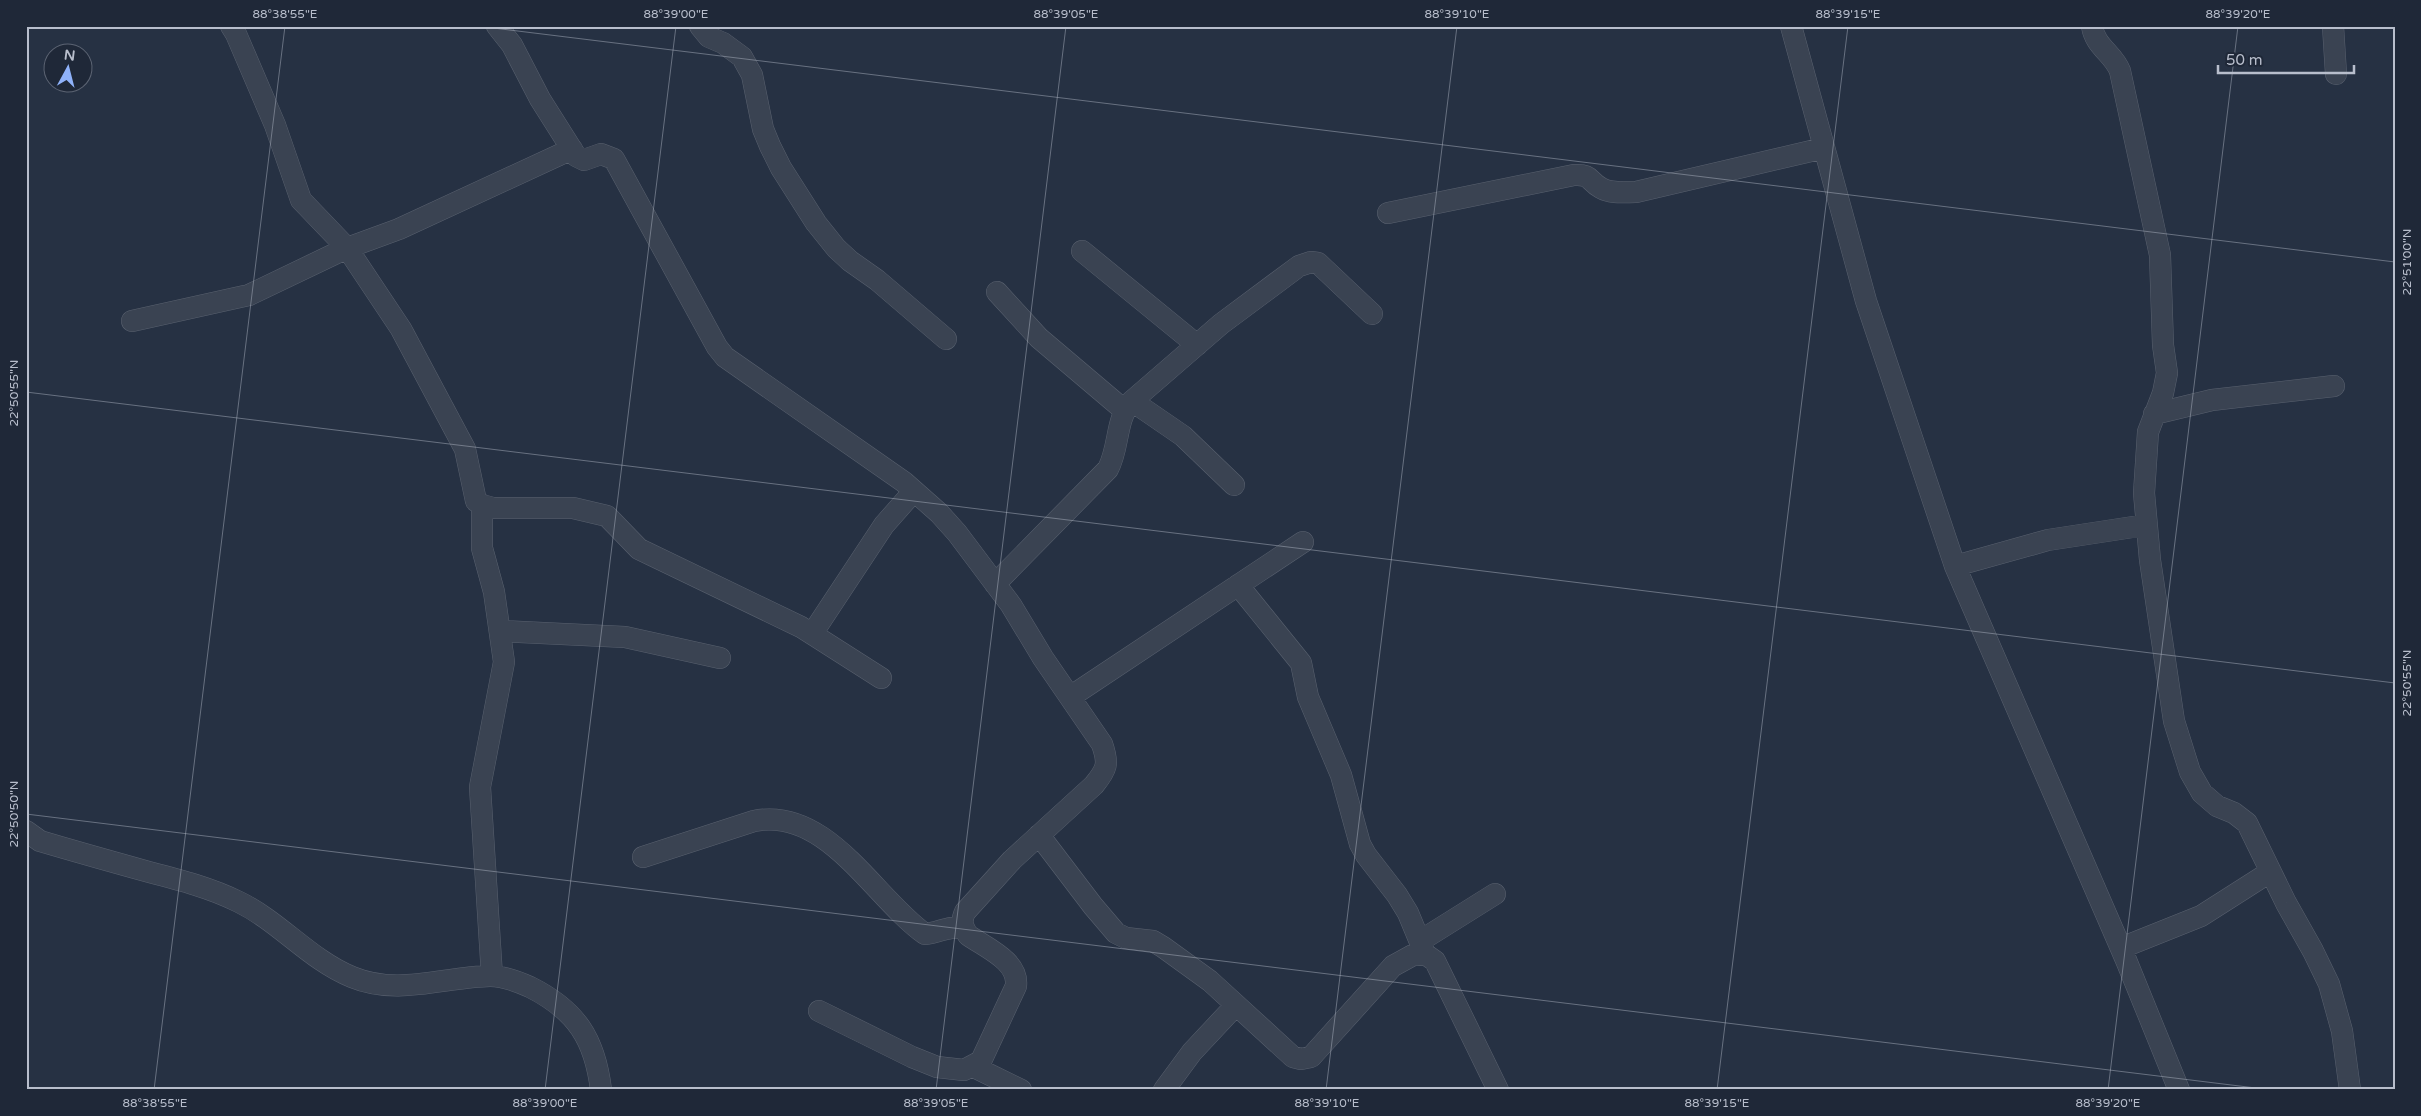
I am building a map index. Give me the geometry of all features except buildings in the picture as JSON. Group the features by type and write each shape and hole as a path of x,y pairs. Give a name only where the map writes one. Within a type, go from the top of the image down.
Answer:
{"street":[{"path":"231,26 275,125 301,200 348,248 400,330 465,449 476,501 493,508 573,508 607,516 639,549 812,634 881,678"},
{"path":"496,26 512,45 540,99 576,156 584,160 602,154 614,159 717,346 725,357 914,491 957,533 996,584 1102,744 1107,758 1105,771 1094,785 1012,860 965,912 962,920 963,928 968,935 1012,966 1017,976 1016,986 981,1062 974,1067 964,1070 937,1067 912,1057 819,1011"},
{"path":"700,26 709,37 723,43 742,57 752,76 763,129 770,146 781,168 816,223 836,248 850,261 877,280 946,339"},
{"path":"1792,26 1866,301 1955,566 2121,948 2179,1090"},
{"path":"2092,26 2093,35 2099,46 2112,57 2120,71 2160,255 2162,345 2167,373 2163,393 2148,432 2144,493 2150,560 2174,721 2190,772 2202,792 2217,806 2234,813 2246,823 2328,984 2342,1031 2350,1090"},
{"path":"2333,26 2336,74"},
{"path":"1388,213 1584,174 1590,177 1602,189 1614,192 1636,192 1824,148"},
{"path":"132,321 249,295 348,248 398,229 572,149"},
{"path":"1082,251 1197,345"},
{"path":"996,584 1108,468 1116,451 1128,406 1221,324 1299,266 1311,262 1318,263 1372,314"},
{"path":"997,292 1039,338 1128,406 1183,436 1234,485"},
{"path":"2154,414 2212,400 2334,386"},
{"path":"812,634 884,526 914,491"},
{"path":"482,505 482,548 494,592 504,662 480,787 492,976"},
{"path":"1955,566 2048,540 2146,525"},
{"path":"1070,697 1303,542"},
{"path":"1238,585 1301,663 1308,697 1341,775 1360,844 1366,855 1397,895 1416,927 1423,947 1435,961 1498,1090"},
{"path":"500,631 625,638 720,658"},
{"path":"643,857 754,821 769,818 781,820 805,829 845,855 925,934 954,926 963,928"},
{"path":"26,830 40,841 204,887 240,902 270,920 330,965 352,977 380,986 492,976 523,984 552,998 574,1017 590,1042 599,1073 601,1090"},
{"path":"1040,835 1093,906 1116,933 1126,938 1153,942 1164,947 1210,981 1293,1057 1301,1059 1311,1057 1393,966 1413,955 1495,894"},
{"path":"2121,948 2201,916 2270,872"},
{"path":"1164,1090 1192,1052 1236,1006"},
{"path":"974,1067 1021,1090"}]}
